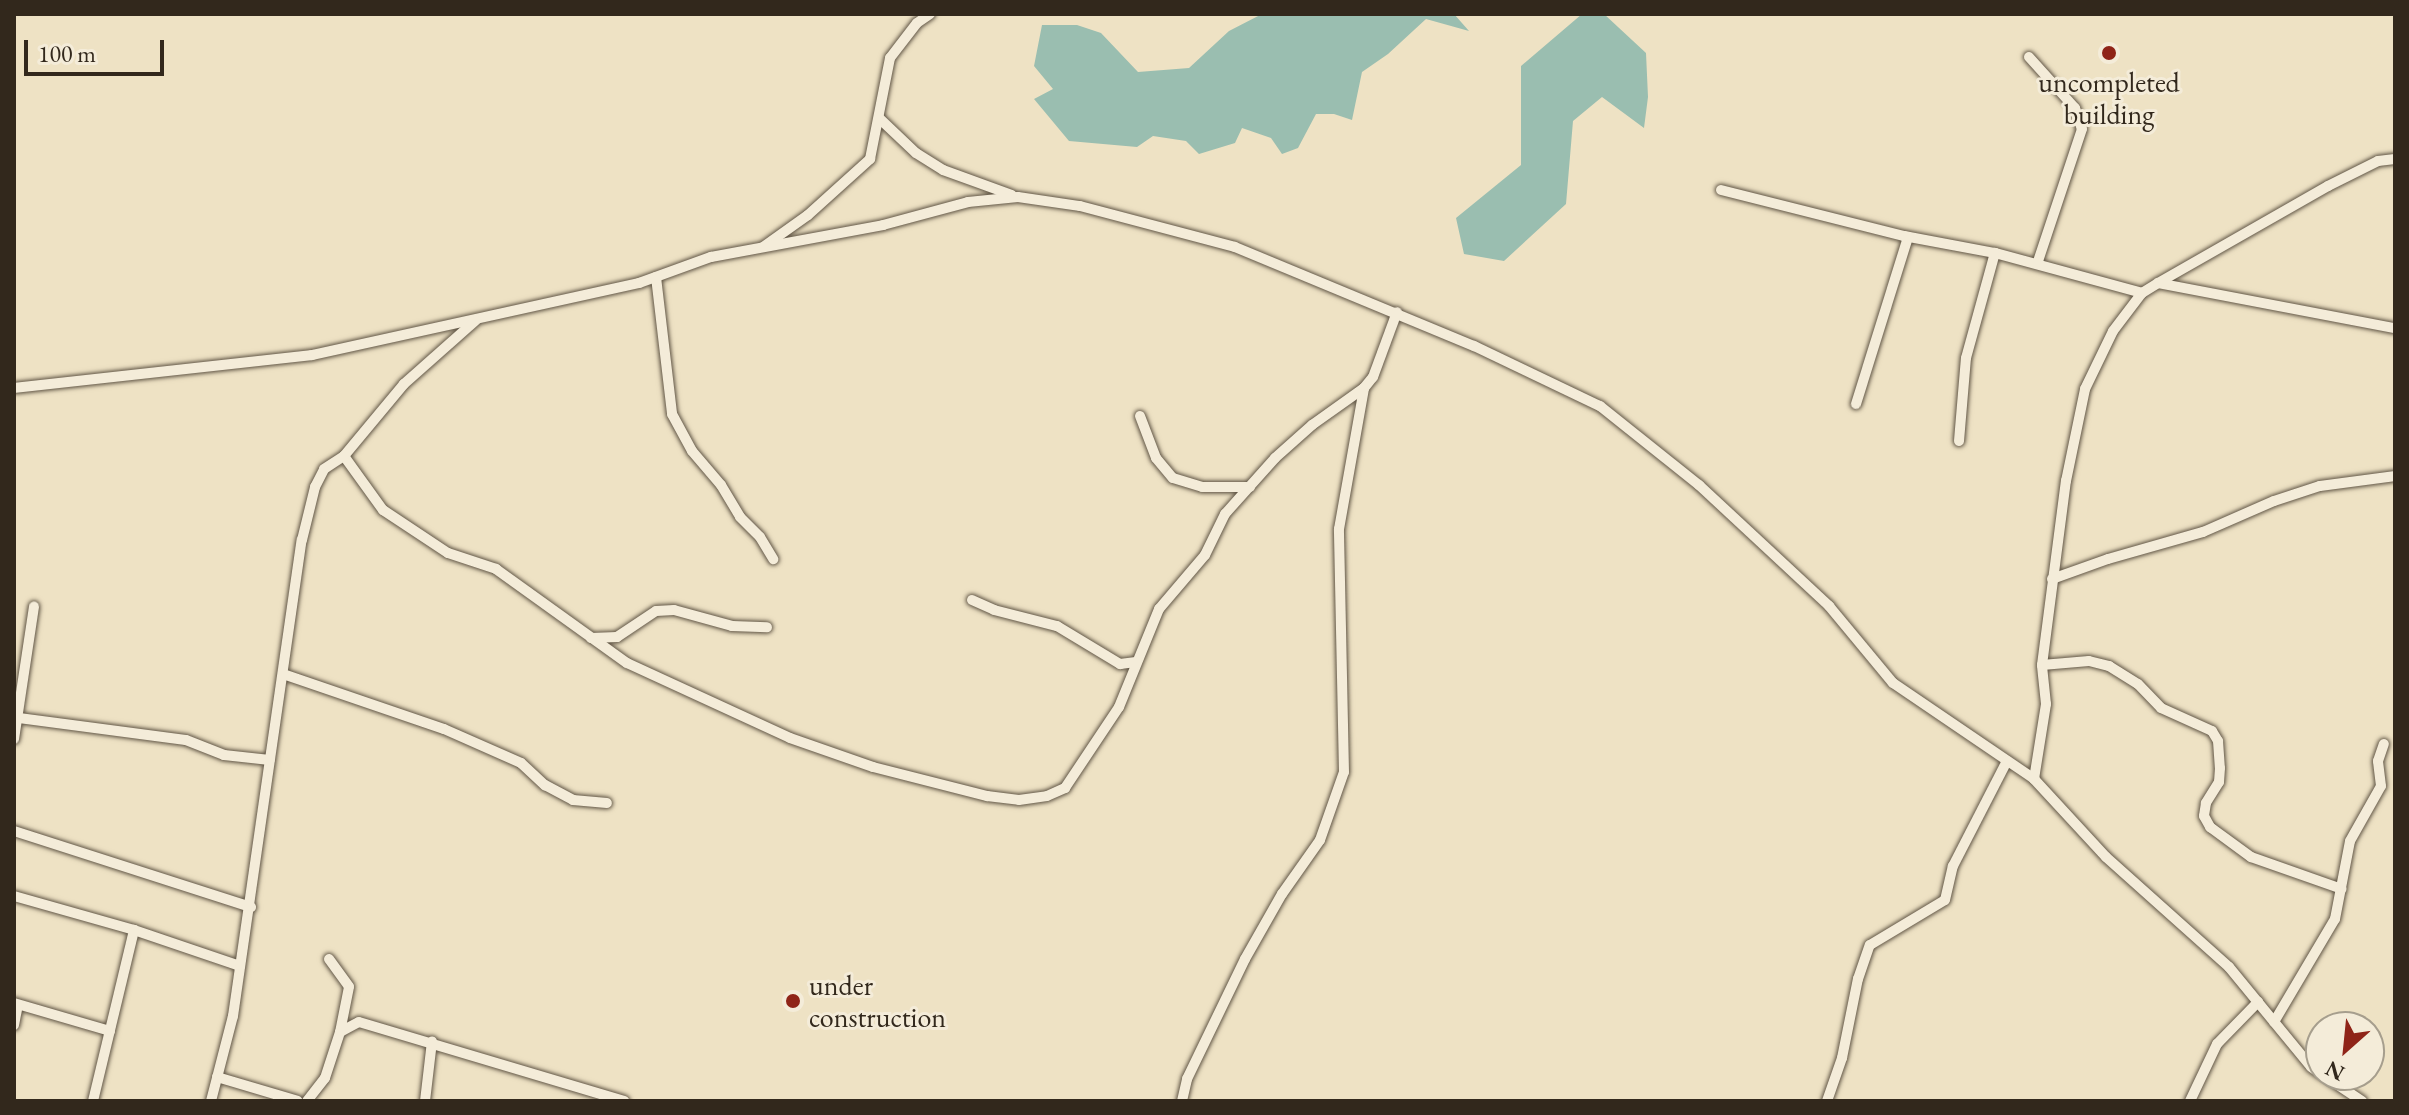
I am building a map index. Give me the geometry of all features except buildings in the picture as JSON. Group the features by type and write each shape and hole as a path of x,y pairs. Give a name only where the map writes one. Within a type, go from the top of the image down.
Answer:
{"street":[{"path":"760,249 808,215 870,159 890,58 917,23 930,14"},
{"path":"2029,57 2075,108 2082,129 2037,264"},
{"path":"879,118 916,153 943,170 1018,197 1080,206 1235,247 1397,312 1600,406 1699,485 1829,606 1893,683 2034,779 2106,857 2229,967 2305,1060"},
{"path":"2034,779 2046,704 2042,665 2066,481 2085,389 2113,331 2142,293 2158,283 2316,192 2378,161 2395,159"},
{"path":"1721,190 1908,237 1995,253 2142,293"},
{"path":"14,388 312,355 656,277 711,257 883,225 968,202 1018,197"},
{"path":"1856,404 1908,237"},
{"path":"1959,441 1966,358 1995,253"},
{"path":"656,277 672,414 692,451 721,485 740,517 760,537 773,559"},
{"path":"2158,283 2395,328"},
{"path":"344,456 383,510 448,553 496,569 591,638 648,674 675,682 698,698 790,738 873,767 987,796 1019,800 1047,796 1065,788 1119,707 1159,609 1205,555 1225,514 1312,425 1364,388 1373,377 1397,312"},
{"path":"211,1101 233,1016 302,540 315,487 324,469 344,456 404,384 477,318"},
{"path":"1182,1101 1187,1079 1245,959 1282,894 1320,840 1344,772 1339,529 1364,388"},
{"path":"1140,416 1156,458 1173,478 1202,487 1250,487"},
{"path":"2052,579 2203,532 2274,501 2320,486 2395,476"},
{"path":"972,600 994,610 1057,626 1120,664 1136,662"},
{"path":"14,739 34,606"},
{"path":"591,638 617,637 656,611 674,610 732,626 767,627"},
{"path":"2042,665 2089,661 2109,666 2138,684 2161,708 2212,731 2218,741 2220,768 2219,782 2206,803 2204,816 2210,827 2251,857 2342,889"},
{"path":"283,674 444,729 521,763 545,785 573,800 607,803"},
{"path":"19,718 186,740 224,755 270,760"},
{"path":"2274,1022 2335,919 2350,841 2381,786 2378,761 2384,744"},
{"path":"1827,1101 1842,1058 1858,979 1870,945 1945,900 1953,866 2007,761"},
{"path":"14,831 251,907"},
{"path":"14,896 134,930 240,966"},
{"path":"93,1101 134,930"},
{"path":"307,1101 325,1078 340,1032 349,987 329,959"},
{"path":"2190,1101 2217,1044 2258,1002"},
{"path":"14,1025 16,1004 110,1031"},
{"path":"340,1032 359,1022 432,1041 624,1101"},
{"path":"425,1101 432,1041"},
{"path":"217,1077 298,1101"}],"shaded area":[{"path":"1262,14 1454,14 1469,31 1426,19 1388,54 1362,72 1352,120 1334,114 1316,114 1298,148 1282,154 1271,138 1242,128 1235,143 1199,154 1186,141 1153,136 1137,147 1069,141 1034,99 1053,89 1034,66 1042,25 1077,25 1101,33 1138,72 1189,68 1229,31"},
{"path":"1582,14 1604,14 1646,53 1648,97 1644,128 1602,97 1573,121 1566,204 1504,261 1464,254 1456,218 1521,165 1521,66"}],"place":[{"name":"uncompleted building","path":"2109,53"},
{"name":"under construction","path":"793,1001"}]}
